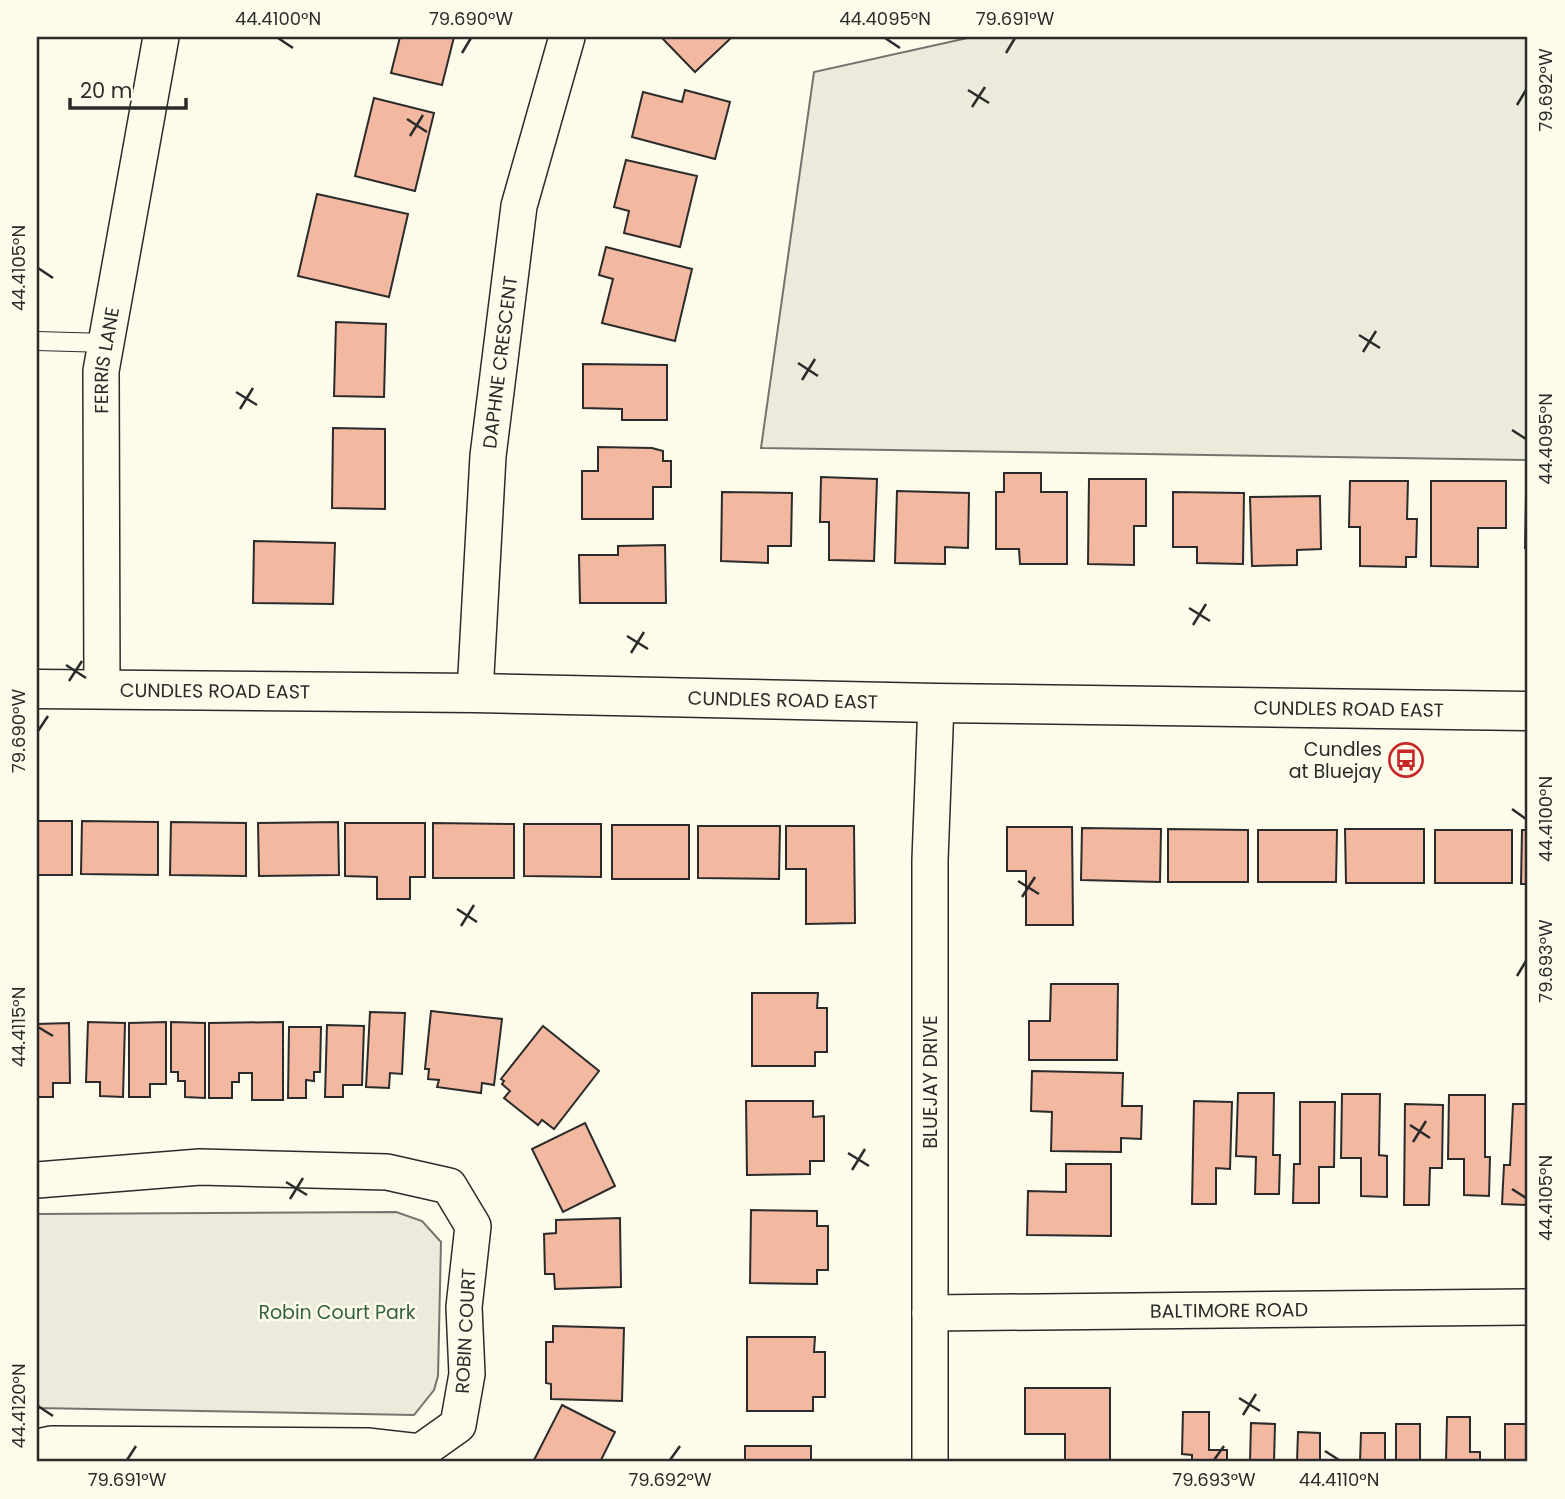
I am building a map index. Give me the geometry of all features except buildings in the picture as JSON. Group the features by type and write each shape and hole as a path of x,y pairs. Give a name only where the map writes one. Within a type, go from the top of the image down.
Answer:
{"main road":[{"name":"CUNDLES ROAD EAST","path":"37,689 475,693 936,703 1528,711"}],"street":[{"name":"FERRIS LANE","path":"102,689 101,371 161,37"},
{"name":"DAPHNE CRESCENT","path":"475,693 488,456 519,206 568,37"},
{"name":"BLUEJAY DRIVE","path":"930,1462 930,860 936,703"},
{"name":"ROBIN COURT","path":"37,1180 200,1167 387,1172 449,1186 473,1226 464,1307 467,1374 458,1425 420,1452 368,1446 51,1444 37,1447"},
{"name":"BALTIMORE ROAD","path":"930,1313 1528,1307"}],"lane":[{"path":"37,341 107,344"}],"green space":[{"path":"972,37 1528,37 1528,460 761,448 814,72"},
{"name":"Robin Court Park","path":"396,1212 422,1221 441,1242 438,1376 434,1390 414,1415 37,1408 37,1214"}],"place":[{"name":"Cundles at Bluejay","path":"1406,760"}]}
